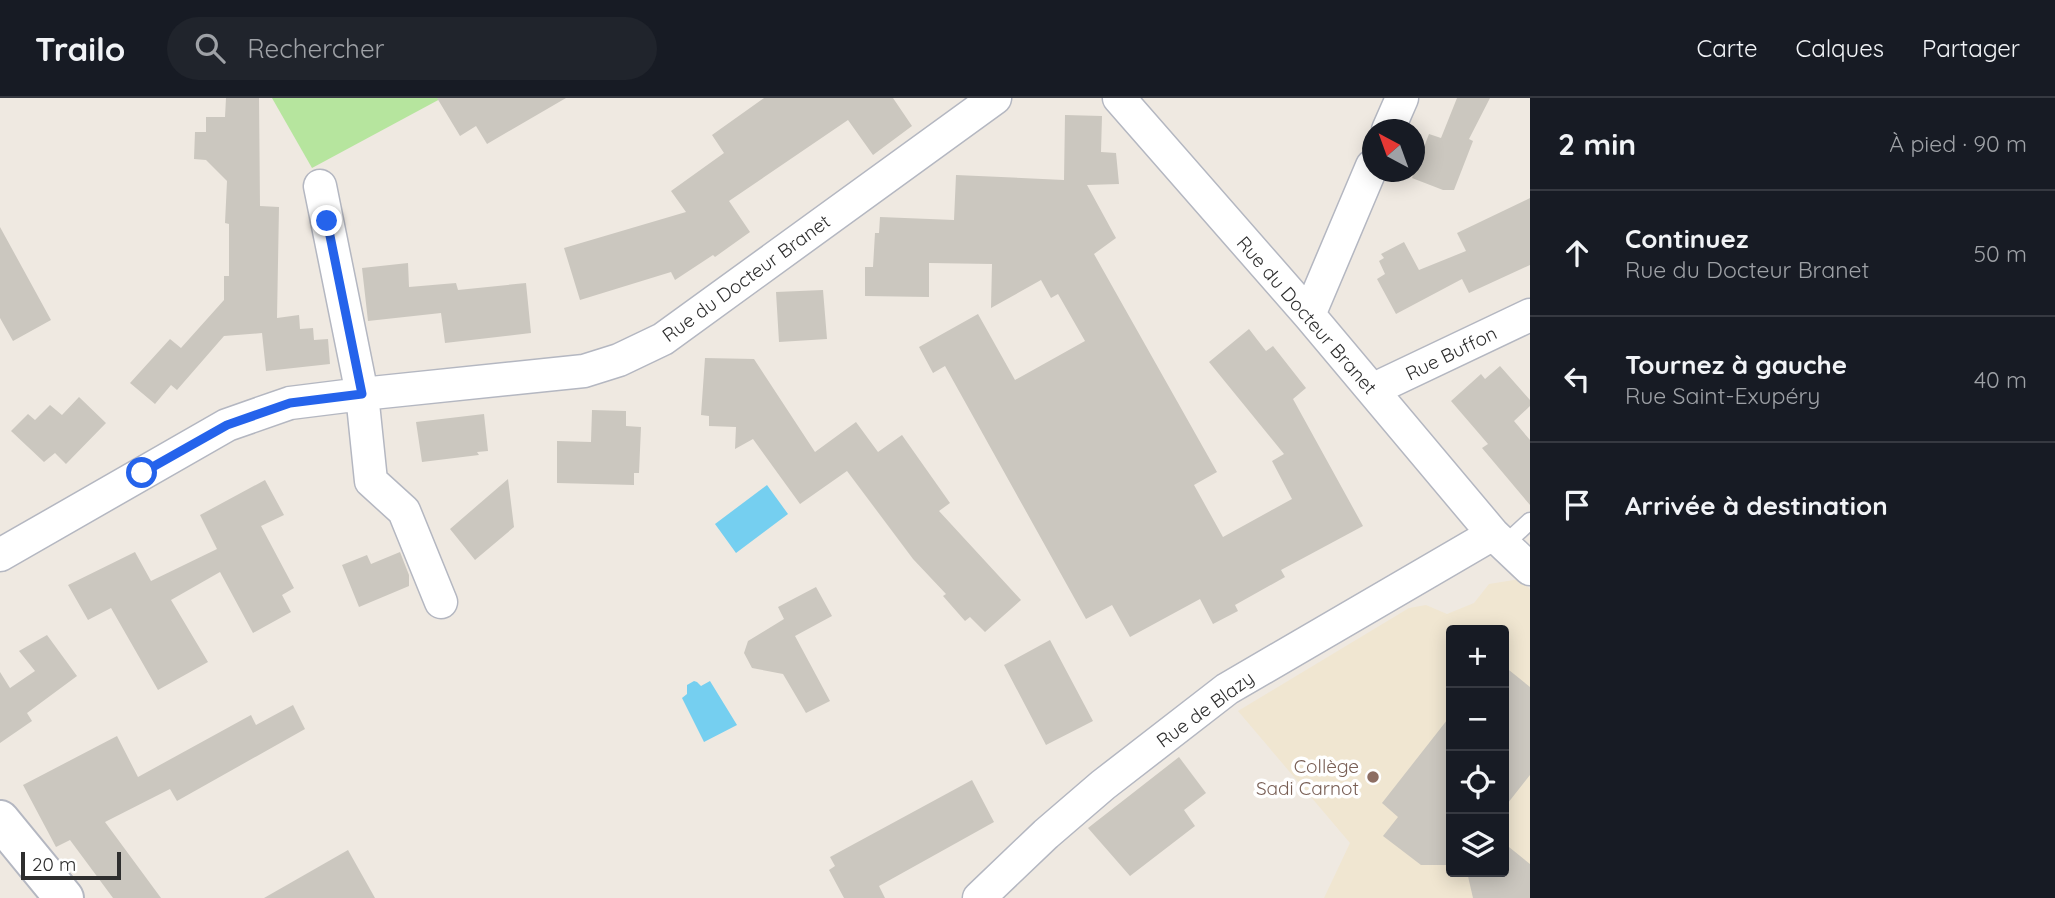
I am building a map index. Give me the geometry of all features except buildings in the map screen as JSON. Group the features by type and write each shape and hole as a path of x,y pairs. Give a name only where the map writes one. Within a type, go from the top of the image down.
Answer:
{"street":[{"name":"Rue du Docteur Branet","path":"0,555 227,425 290,403 550,376 584,371 619,360 663,339 995,98"},
{"name":"Rue du Docteur Branet","path":"1119,98 1309,315 1499,539 1530,569"},
{"path":"1393,119 1402,98"},
{"path":"1309,315 1366,182"},
{"path":"320,186 362,394 371,481 404,511 441,602"},
{"name":"Rue Buffon","path":"1372,390 1530,315"},
{"name":"Rue de Blazy","path":"979,898 1046,834 1103,785 1227,689 1499,539"},
{"path":"0,820 64,898"}],"lane":[{"path":"1499,539 1530,521"}],"shaded area":[{"name":"Collège Sadi Carnot","path":"1520,579 1530,589 1530,898 1324,898 1350,843 1238,711 1409,608 1426,605 1447,614 1474,603 1489,584"}],"green space":[{"path":"272,98 442,98 312,168"}],"water":[{"path":"767,485 788,514 736,553 715,524"},
{"path":"694,681 701,686 710,681 737,725 704,742 682,698 687,694 687,685"}],"place":[{"name":"Collège Sadi Carnot","path":"1373,777"}],"route":[{"path":"142,473 227,425 290,403 362,394 327,221"}]}
